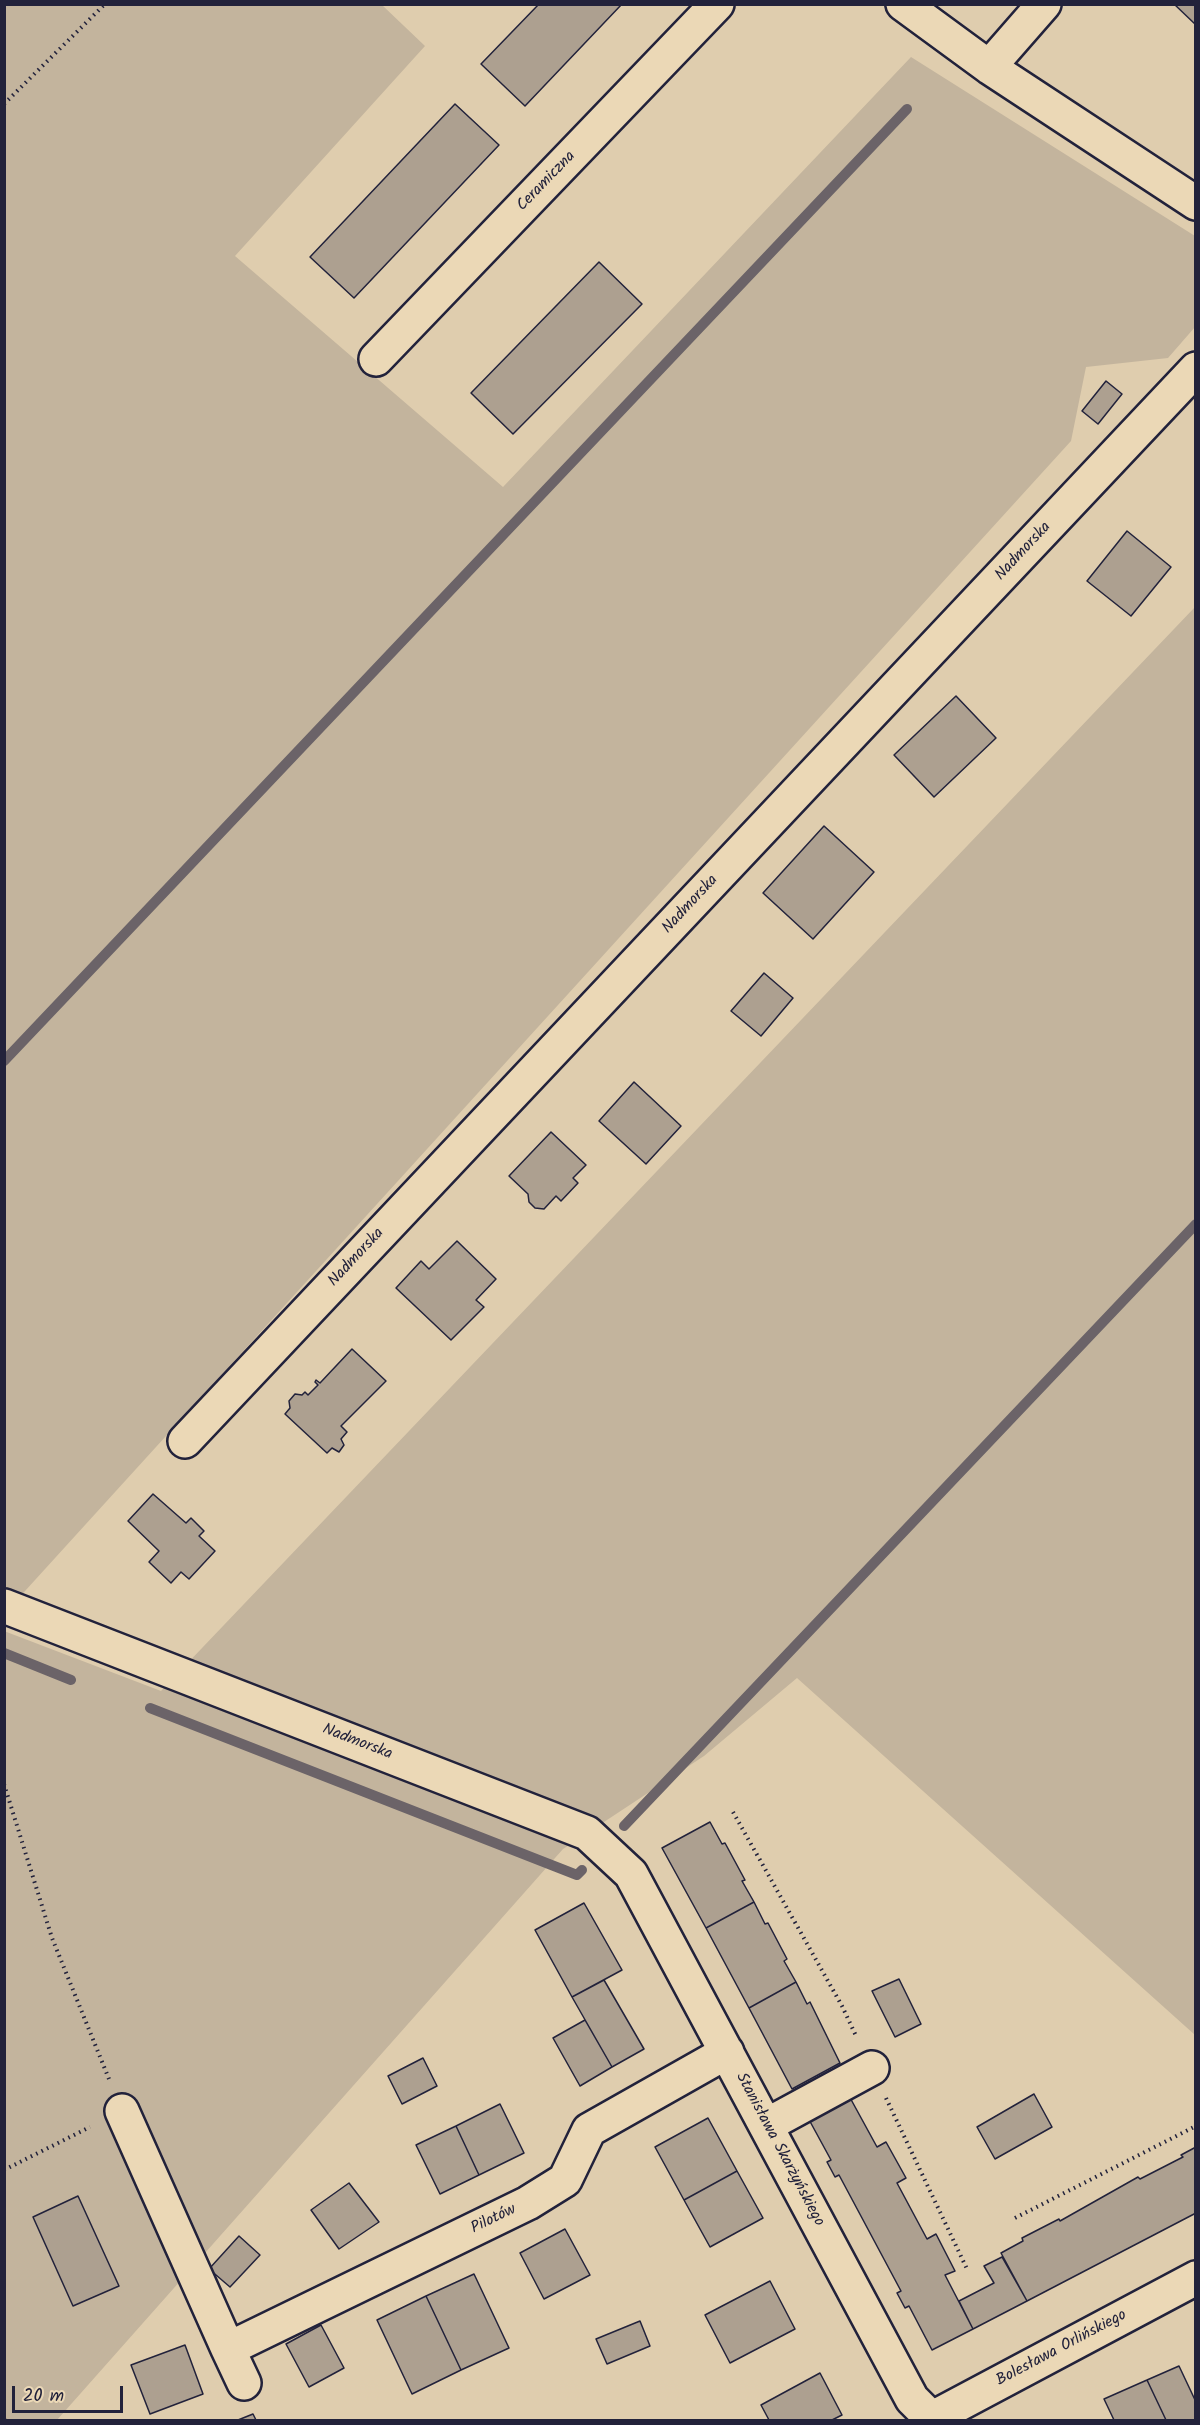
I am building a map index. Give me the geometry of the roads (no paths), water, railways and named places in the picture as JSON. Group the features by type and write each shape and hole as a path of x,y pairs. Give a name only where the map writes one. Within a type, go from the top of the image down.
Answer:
{"street":[{"name":"Ceramiczna","path":"376,359 717,4"},
{"path":"903,4 989,67 1196,203"},
{"path":"989,67 1044,4"},
{"name":"Nadmorska","path":"185,1440 1196,369"},
{"name":"Nadmorska","path":"4,1606 587,1833 631,1874"},
{"name":"Stanisława Skarżyńskiego","path":"631,1874 912,2399 931,2420"},
{"name":"Pilotów","path":"228,2349 528,2203 565,2180 589,2130 727,2052"},
{"path":"767,2125 872,2068"},
{"path":"122,2111 244,2383"},
{"name":"Bolesława Orlińskiego","path":"931,2420 1196,2278"}],"waterway":[{"path":"4,1061 907,109"},
{"path":"624,1826 1196,1224"},
{"path":"4,1653 71,1680"},
{"path":"150,1708 577,1875 582,1870"}]}
